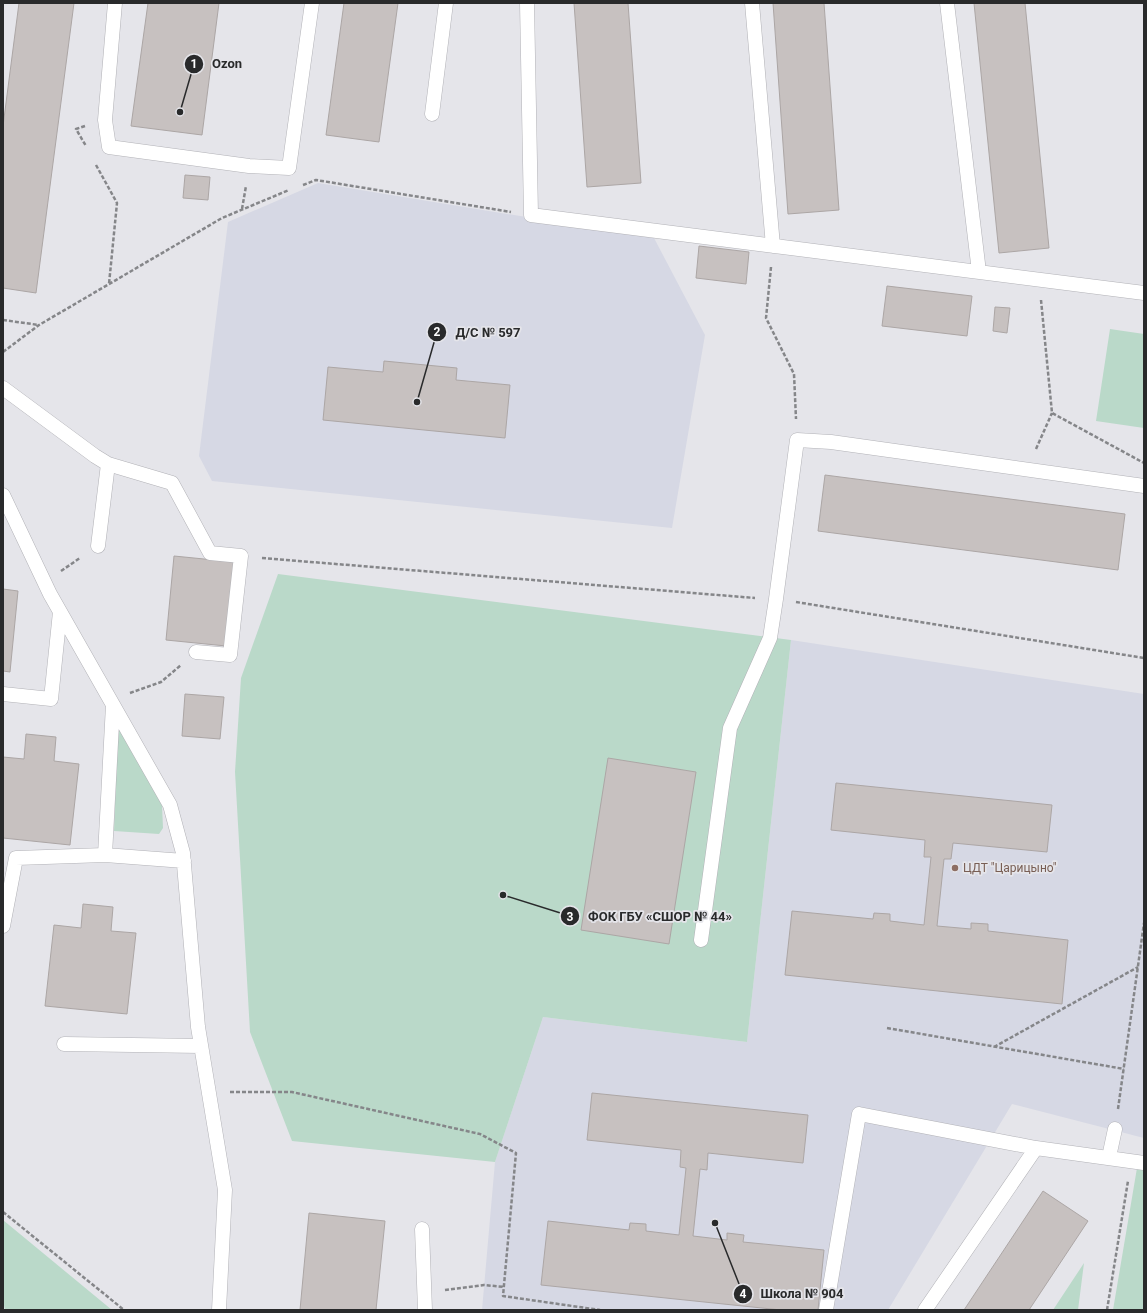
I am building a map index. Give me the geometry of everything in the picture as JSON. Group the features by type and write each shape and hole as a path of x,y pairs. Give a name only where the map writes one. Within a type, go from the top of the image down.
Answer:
{"lane":[{"path":"115,3 105,120 109,147 249,166 289,168 312,3"},
{"path":"432,114 446,3"},
{"path":"527,3 531,215 1144,293"},
{"path":"752,3 773,246"},
{"path":"947,3 979,272"},
{"path":"3,388 108,464 172,483 210,553 241,556 230,655 196,652"},
{"path":"701,940 730,728 770,638 797,440 831,442 1144,486"},
{"path":"98,546 108,464"},
{"path":"3,495 44,582 60,612 170,805 183,853 198,1027 225,1190 219,1310"},
{"path":"3,694 51,699 60,612"},
{"path":"105,855 112,702"},
{"path":"3,926 16,858 105,855 184,861"},
{"path":"64,1044 201,1046"},
{"path":"826,1310 859,1114 1036,1148 1138,1162"},
{"path":"1109,1157 1115,1130"},
{"path":"925,1310 1036,1148"},
{"path":"422,1229 425,1310"}],"path":[{"path":"87,149 76,129 105,120"},
{"path":"95,162 117,203 108,284"},
{"path":"301,186 316,180 531,215"},
{"path":"3,352 39,325 222,218 294,188"},
{"path":"773,246 766,318 794,374 797,440"},
{"path":"1027,470 1052,413 1039,279"},
{"path":"3,320 39,325"},
{"path":"1052,413 1144,463"},
{"path":"44,582 98,546"},
{"path":"241,556 776,599 1144,658"},
{"path":"112,702 161,682"},
{"path":"1115,1130 1144,923"},
{"path":"994,1047 1138,966"},
{"path":"887,1028 1124,1069"},
{"path":"209,1092 292,1092 480,1134 516,1153 503,1296 600,1310"},
{"path":"1107,1310 1138,1162"},
{"path":"3,1212 124,1310"},
{"path":"424,1293 484,1285 504,1287"}],"shaded area":[{"path":"318,183 654,238 705,335 672,528 212,481 199,456 228,222"},
{"path":"791,640 1144,694 1144,1138 1012,1104 888,1310 482,1310 495,1162 543,1017 747,1042"}],"green space":[{"path":"1110,329 1144,334 1144,428 1096,421"},
{"path":"278,574 791,640 747,1042 543,1017 495,1162 292,1141 250,1032 235,772 241,678"},
{"path":"118,723 162,805 163,828 159,834 114,831"},
{"path":"1137,1168 1144,1169 1144,1310 1113,1310"},
{"path":"3,1220 112,1310 5,1310 3,1301"},
{"path":"1084,1263 1078,1310 1053,1310"}],"building":[{"path":"19,3 74,3 36,293 3,288 3,126"},
{"path":"148,3 219,3 202,135 131,126"},
{"path":"344,3 398,3 379,142 326,135"},
{"path":"574,3 628,3 641,183 587,187"},
{"path":"773,3 824,3 839,210 788,214"},
{"path":"974,3 1025,3 1049,248 999,253"},
{"path":"185,175 210,177 208,200 183,198"},
{"path":"699,246 749,252 746,284 696,278"},
{"path":"887,286 972,296 967,336 882,326"},
{"path":"995,307 1010,308 1007,333 993,331"},
{"path":"384,361 457,368 456,380 510,385 505,438 323,420 328,367 383,372"},
{"path":"825,475 1125,514 1118,570 818,531"},
{"path":"174,556 234,562 226,646 166,640"},
{"path":"3,589 18,591 10,672 3,671"},
{"path":"185,694 224,697 220,739 182,736"},
{"path":"26,734 56,737 54,761 79,764 70,845 3,838 3,757 24,759"},
{"path":"608,758 696,772 669,944 581,930"},
{"path":"836,783 1052,805 1047,852 953,843 951,859 944,859 937,926 971,929 971,923 988,924 988,931 1068,940 1062,1004 785,975 792,911 873,919 874,913 890,914 890,921 924,925 931,857 924,857 925,840 831,830"},
{"path":"83,904 113,907 111,931 136,933 127,1014 45,1006 54,925 81,928"},
{"path":"592,1093 808,1115 803,1163 708,1153 707,1170 700,1169 693,1236 727,1240 727,1233 744,1235 743,1242 824,1250 818,1310 781,1310 541,1285 548,1221 629,1230 630,1223 646,1224 646,1231 679,1235 686,1168 680,1167 681,1150 587,1140"},
{"path":"1043,1191 1088,1221 1029,1310 964,1310"},
{"path":"309,1213 385,1221 376,1310 300,1310"}],"place":[{"name":"Ozon","path":"180,112"},
{"name":"Д/C № 597","path":"417,402"},
{"name":"ЦДТ \"Царицыно\"","path":"955,868"},
{"name":"ФОК ГБУ «СШОР № 44»","path":"503,895"},
{"name":"Школа № 904","path":"715,1223"}]}
